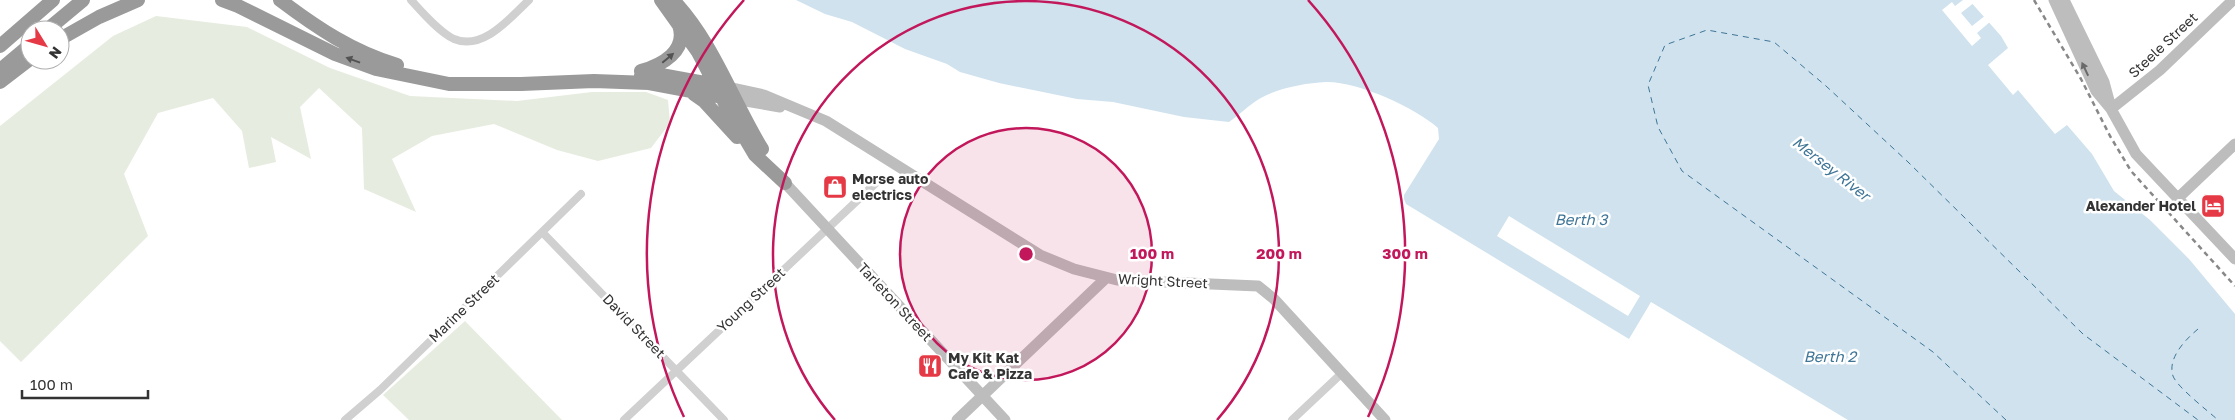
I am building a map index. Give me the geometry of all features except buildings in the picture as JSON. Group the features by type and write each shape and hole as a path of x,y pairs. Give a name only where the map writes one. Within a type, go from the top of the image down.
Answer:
{"highway":[{"path":"0,46 53,0"},
{"path":"59,20 82,0"},
{"path":"70,33 99,16 138,0"},
{"path":"222,0 335,54 376,69 448,84 522,84 594,81 650,83 690,92 725,92"},
{"path":"280,0 319,29 347,45 382,60 415,70 465,79 522,84"},
{"name":"Tarleton Street","path":"662,0 785,183"},
{"name":"Tarleton Street","path":"673,0 704,41 725,92 755,155 785,183"},
{"path":"594,81 628,75 666,61 679,46 681,34 676,19"},
{"path":"0,70 20,53"},
{"path":"0,82 20,67"},
{"path":"628,75 661,75 725,92"},
{"path":"690,92 704,102 755,155"}],"street":[{"path":"411,0 430,20 454,39 467,41 486,38 529,0"},
{"path":"2054,0 2096,91 2111,110 2136,154 2235,259"},
{"path":"2064,0 2104,82 2111,110"},
{"name":"Steele Street","path":"2111,110 2160,70 2232,0"},
{"name":"Wright Street","path":"725,92 806,113 839,129 1040,255 1074,269 1106,278 1139,282 1258,286 1274,300 1385,420"},
{"path":"2177,199 2235,144"},
{"name":"Young Street","path":"624,420 878,181"},
{"name":"Tarleton Street","path":"785,183 1005,420"},
{"name":"Marine Street","path":"346,420 380,390 581,194"},
{"name":"David Street","path":"543,233 724,420"},
{"path":"957,420 1106,278"},
{"path":"1292,420 1342,373"}],"shaded area":[{"path":"156,16 247,27 330,68 410,96 517,101 592,92 646,92 668,100 670,123 651,148 598,161 557,150 494,124 432,136 392,159 416,212 364,189 362,128 319,88 300,107 311,159 271,137 276,162 249,168 242,131 213,98 158,113 124,174 148,236 21,362 0,341 0,126 113,36"},
{"path":"465,321 562,420 409,420 383,395"}],"water":[{"path":"796,0 1969,0 2001,36 2008,48 1988,65 2013,95 2018,90 2055,134 2067,125 2092,154 2114,191 2150,220 2189,259 2235,314 2235,420 1848,420 1651,302 1629,339 1406,204 1404,195 1439,139 1438,128 1415,112 1385,97 1353,86 1326,82 1301,85 1266,95 1255,101 1229,122 1184,117 1113,102 1077,99 999,83 960,72 947,64 905,49 852,22 825,14"}],"pier":[{"path":"1963,0 1973,0 1975,2 1961,13 1972,26 1986,15 1991,21 1977,33 1981,38 1972,46 1942,10 1952,2 1955,6"},
{"path":"1509,216 1640,296 1628,316 1497,236"}],"ferry route":[{"path":"2006,420 1933,352 1682,171 1658,127 1648,85 1665,45 1707,30 1774,42 1826,86 1908,162 2083,334 2198,420"},
{"path":"2198,329 2188,338 2175,356 2172,369 2173,376 2186,392 2218,420"}],"railway":[{"path":"2034,0 2081,79 2110,136 2131,171 2235,286"}],"place":[{"name":"Morse auto electrics","path":"835,187"},
{"name":"Alexander Hotel","path":"2213,206"},
{"name":"My Kit Kat Cafe & Pizza","path":"930,366"}],"water label":[{"name":"Mersey River","path":"1831,169"},
{"name":"Berth 3","path":"1581,220"},
{"name":"Berth 2","path":"1830,357"}]}
